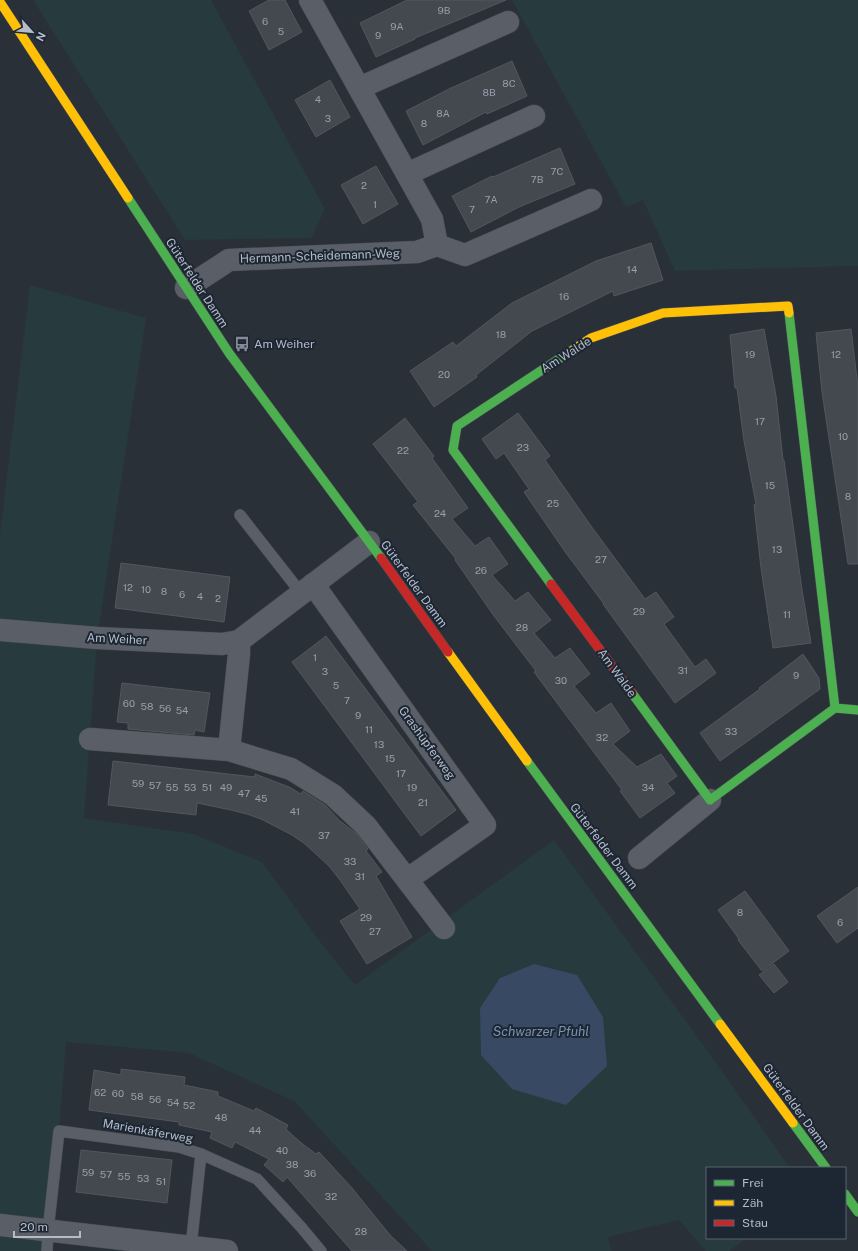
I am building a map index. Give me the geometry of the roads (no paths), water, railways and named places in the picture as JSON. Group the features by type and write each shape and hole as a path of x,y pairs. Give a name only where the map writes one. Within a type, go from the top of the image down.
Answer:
{"street":[{"path":"312,0 432,219 437,245 465,255 591,200"},
{"name":"Güterfelder Damm","path":"0,2 229,354 369,542 567,818 611,875 825,1167"},
{"path":"360,88 508,22"},
{"path":"407,174 534,116"},
{"name":"Hermann-Scheidemann-Weg","path":"186,288 229,260 416,252 437,245"},
{"name":"Am Walde","path":"710,800 453,450 457,426 591,338 663,313 788,306 835,708"},
{"path":"229,750 239,641 369,542"},
{"name":"Grashüpferweg","path":"307,588 485,825 408,879"},
{"name":"Am Weiher","path":"0,630 97,638 222,644 239,641"},
{"path":"639,858 710,800 835,708 858,710"},
{"path":"90,740 229,750 291,769 333,795 366,826 444,928"},
{"path":"0,1225 47,1241 227,1251"}],"lane":[{"path":"240,515 307,588"},
{"name":"Marienkäferweg","path":"47,1241 59,1130 179,1147 201,1154 257,1179 301,1226 320,1251"},
{"path":"191,1248 201,1154"}],"water":[{"name":"Schwarzer Pfuhl","path":"534,964 577,975 603,1017 607,1066 566,1105 512,1089 481,1055 480,1008 500,978"}],"place":[{"name":"Am Weiher","path":"242,344"}]}
